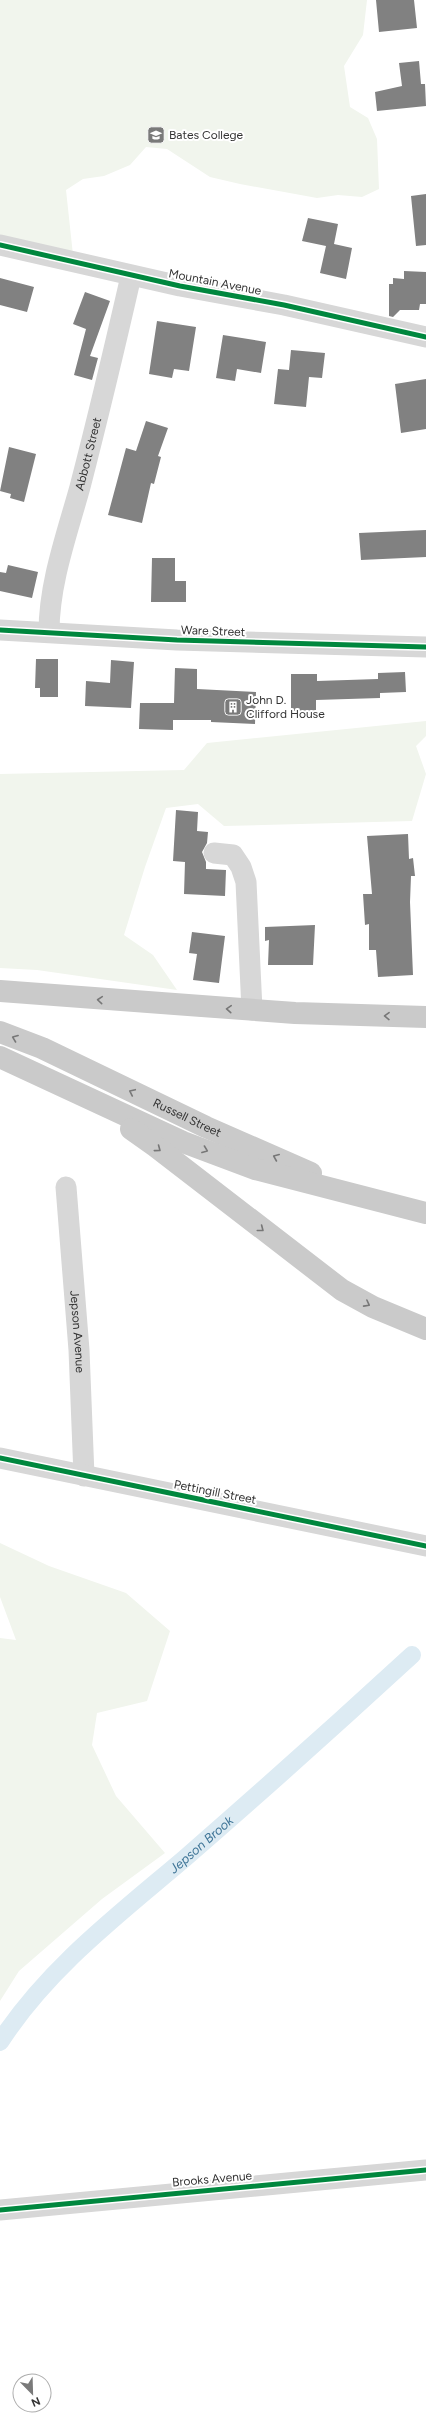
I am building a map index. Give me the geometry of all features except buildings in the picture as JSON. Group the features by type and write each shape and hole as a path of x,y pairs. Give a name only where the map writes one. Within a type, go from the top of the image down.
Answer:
{"main road":[{"path":"0,991 252,1010 426,1017"},
{"name":"Russell Street","path":"0,1032 42,1048 206,1127 376,1201"},
{"name":"Russell Street","path":"0,1057 183,1142 256,1169 426,1214"},
{"path":"54,1083 105,1112 155,1146 342,1290 373,1307 426,1329"}],"street":[{"name":"Mountain Avenue","path":"0,245 132,276 284,305 426,337"},
{"name":"Abbott Street","path":"49,632 49,611 58,569 107,383 132,276"},
{"name":"Ware Street","path":"0,630 177,640 426,647"},
{"path":"214,853 233,855 241,867 246,882 252,1010"},
{"name":"Jepson Avenue","path":"66,1187 79,1350 84,1476"},
{"name":"Pettingill Street","path":"0,1458 426,1546"},
{"name":"Brooks Avenue","path":"0,2210 426,2170"}],"shaded area":[{"name":"Bates College","path":"0,0 367,0 363,35 344,66 350,107 368,118 377,139 379,189 362,197 338,195 317,198 210,177 167,149 146,147 130,165 104,176 83,179 66,190 73,255 0,239"},
{"path":"426,721 426,736 416,746 426,774 412,821 224,826 198,804 166,808 145,867 124,935 153,955 177,990 37,970 0,968 0,774 184,770 207,743"},
{"path":"0,1543 49,1566 126,1593 170,1631 147,1701 97,1713 92,1745 116,1796 165,1853 102,1899 19,1971 0,2001 0,1638 16,1640 0,1597"}],"waterway":[{"name":"Jepson Brook","path":"0,2042 39,1990 85,1944 242,1809 412,1655"}],"cycle path":[{"path":"0,245 180,286 284,305 426,337"},
{"path":"0,630 177,640 426,647"},
{"path":"0,1458 426,1546"},
{"path":"0,2210 426,2170"}],"place":[{"name":"Bates College","path":"156,135"},
{"name":"John D. Clifford House","path":"233,707"}]}
